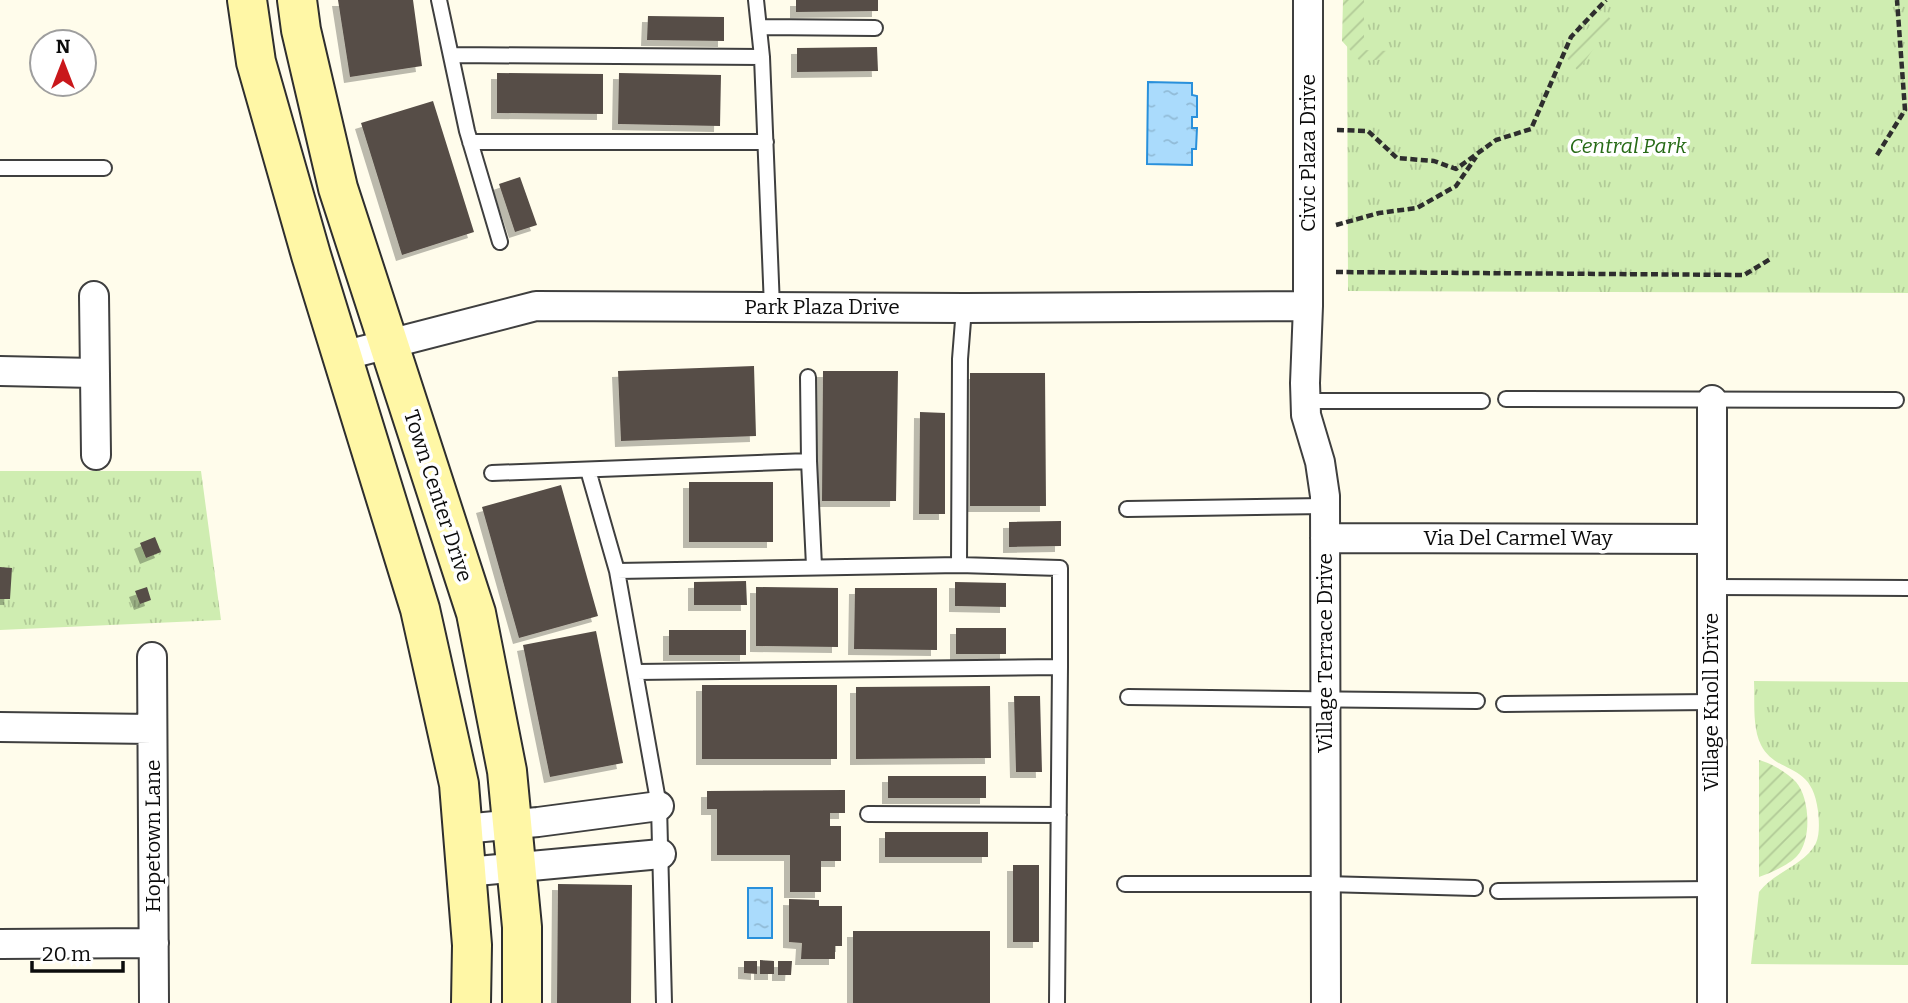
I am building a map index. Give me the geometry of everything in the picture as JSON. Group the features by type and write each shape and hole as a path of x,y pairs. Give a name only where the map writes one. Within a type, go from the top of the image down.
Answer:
{"street":[{"path":"247,0 256,62 420,609 459,784 472,945 471,1003"},
{"name":"Town Center Drive","path":"297,0 301,30 338,188 476,613 507,771 522,928 522,1003"},
{"name":"Civic Plaza Drive","path":"1308,0 1308,306"},
{"path":"94,296 96,456"},
{"name":"Park Plaza Drive","path":"342,356 536,306 1308,306"},
{"name":"Village Terrace Drive","path":"1308,306 1306,415 1320,462 1325,506 1326,1003"},
{"path":"0,371 94,373"},
{"name":"Village Knoll Drive","path":"1712,400 1712,1003"},
{"name":"Via Del Carmel Way","path":"1325,538 1711,539"},
{"name":"Hopetown Lane","path":"152,657 154,1003"},
{"name":"Hopetown Lane","path":"0,727 152,729"},
{"path":"463,830 659,806"},
{"path":"466,872 661,854"},
{"name":"Hopetown Lane","path":"0,944 154,943"}],"lane":[{"path":"439,0 470,142 500,242"},
{"path":"755,0 762,57 772,307"},
{"path":"758,27 875,28"},
{"path":"450,55 762,57"},
{"path":"470,142 766,142"},
{"path":"0,168 104,167"},
{"path":"959,565 960,359 964,308"},
{"path":"808,377 814,566"},
{"path":"1506,399 1896,400"},
{"path":"1306,401 1482,401"},
{"path":"492,473 809,461"},
{"path":"588,470 617,571 659,806 664,1003"},
{"path":"1127,509 1325,506"},
{"path":"617,571 959,565 1060,568 1057,1003"},
{"path":"1711,587 1908,588"},
{"path":"636,672 1060,667"},
{"path":"1128,697 1477,701"},
{"path":"1504,704 1711,702"},
{"path":"868,814 1059,815"},
{"path":"1125,884 1325,884 1475,888"},
{"path":"1499,891 1712,889"}],"path":[{"path":"1308,129 1368,131 1397,159 1434,162 1456,169 1496,140 1531,129 1571,37 1606,0"},
{"path":"1877,155 1905,110 1897,0"},
{"path":"1308,232 1379,213 1417,208 1457,186 1479,152"},
{"path":"1308,273 1744,275 1772,258"}],"green space":[{"path":"1343,0 1364,0 1364,50 1390,51 1390,59 1360,61 1342,41"},
{"name":"Central Park","path":"1347,0 1908,0 1908,293 1348,291"},
{"path":"1601,10 1613,21 1578,71 1567,58"},
{"path":"0,471 201,471 221,620 0,630"},
{"path":"1754,681 1908,682 1908,965 1751,964 1759,892 1811,851 1816,843 1819,827 1818,811 1809,784 1802,776 1768,755 1761,745 1755,722"},
{"path":"1759,760 1789,775 1801,789 1806,808 1807,830 1802,849 1794,859 1759,877"}],"water":[{"path":"1148,82 1192,83 1192,95 1197,96 1197,117 1192,117 1192,128 1197,128 1196,149 1192,149 1192,165 1147,164"},
{"path":"748,888 772,888 772,938 748,938"}],"building":[{"path":"338,0 413,0 422,66 350,77"},
{"path":"796,0 878,0 878,11 796,12"},
{"path":"648,16 724,17 724,41 647,40"},
{"path":"877,47 878,71 797,72 797,48"},
{"path":"497,73 603,74 603,114 497,113"},
{"path":"619,73 721,75 720,126 618,124"},
{"path":"433,101 474,232 402,255 361,123"},
{"path":"520,177 537,225 515,232 499,184"},
{"path":"754,366 756,436 621,441 618,371"},
{"path":"823,371 898,371 896,501 822,501"},
{"path":"970,373 1045,373 1046,506 970,506"},
{"path":"920,412 945,413 945,514 919,514"},
{"path":"689,482 773,482 773,542 689,542"},
{"path":"561,485 598,616 519,638 482,507"},
{"path":"1061,521 1061,546 1009,547 1009,522"},
{"path":"155,537 161,552 146,558 140,543"},
{"path":"0,567 12,568 10,599 0,599"},
{"path":"746,581 747,605 694,605 694,582"},
{"path":"955,582 1006,583 1006,607 955,606"},
{"path":"147,587 151,600 140,604 135,591"},
{"path":"756,587 838,588 838,647 756,646"},
{"path":"855,588 937,588 937,650 854,649"},
{"path":"956,628 1006,628 1006,654 956,654"},
{"path":"669,630 746,630 746,655 669,655"},
{"path":"596,631 623,763 550,777 523,645"},
{"path":"702,685 837,685 837,759 702,759"},
{"path":"990,686 991,758 856,759 856,687"},
{"path":"1014,696 1040,696 1042,772 1016,772"},
{"path":"888,776 986,776 986,798 888,798"},
{"path":"845,790 845,813 830,813 830,826 841,826 841,861 821,861 821,892 790,892 790,855 717,855 717,809 707,809 707,791"},
{"path":"885,832 988,832 988,857 885,857"},
{"path":"1013,865 1039,865 1039,942 1013,942"},
{"path":"558,884 632,885 631,1003 557,1003"},
{"path":"789,899 819,900 819,906 842,906 842,946 835,946 835,959 801,959 802,943 789,942"},
{"path":"853,931 990,931 990,1003 853,1003"},
{"path":"760,960 774,961 774,974 760,974"},
{"path":"744,961 757,961 757,974 744,973"},
{"path":"778,961 792,961 791,975 778,975"}]}
